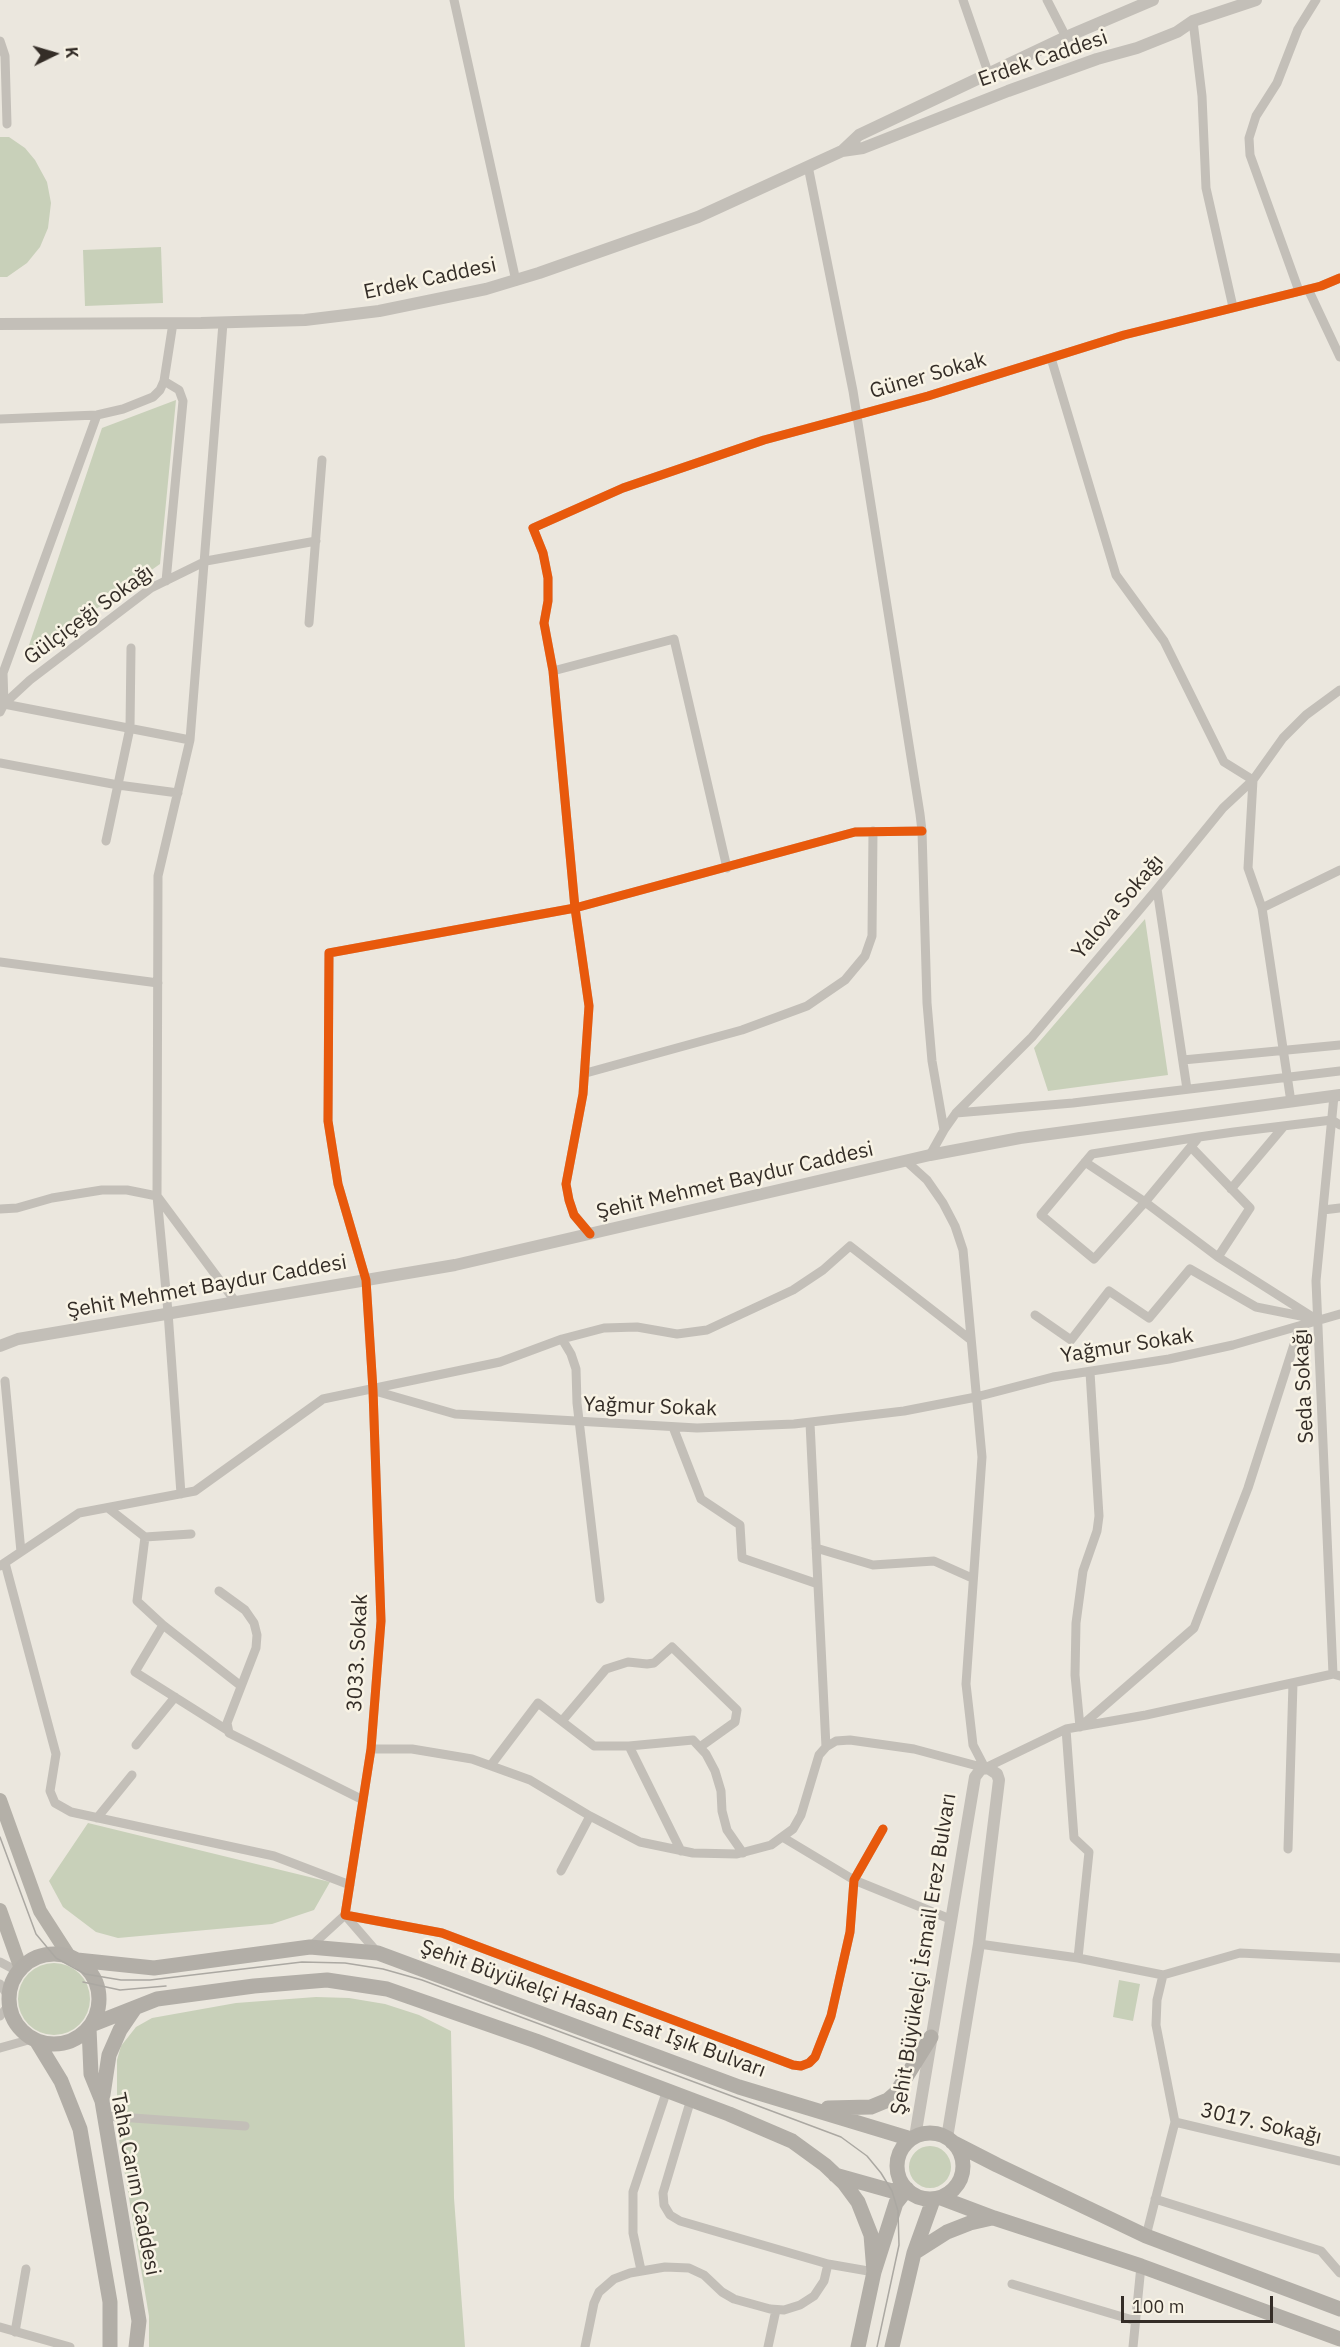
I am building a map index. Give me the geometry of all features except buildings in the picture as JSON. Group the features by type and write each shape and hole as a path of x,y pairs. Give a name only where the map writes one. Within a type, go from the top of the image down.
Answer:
{"main road":[{"path":"0,1800 40,1911 73,1958 89,1971 99,1992 98,2010 90,2027 80,2037 64,2044 48,2044 34,2040 19,2028 5,2000 13,1981 29,1962 44,1955 73,1958"},
{"path":"0,1910 20,1970"},
{"name":"Şehit Büyükelçi Hasan Esat Işık Bulvarı","path":"73,1958 154,1968 310,1947 378,1953 728,2083 913,2138"},
{"path":"90,2027 157,1999 254,1986 327,1980 387,1989 536,2041 691,2099 792,2141 815,2156 851,2192 868,2223 874,2247 874,2272"},
{"path":"104,2109 109,2055 120,2030 135,2008"},
{"name":"Taha Carım Caddesi","path":"90,2027 91,2074 104,2109 139,2321 136,2347"},
{"path":"804,2106 865,2108 884,2103 896,2092 931,2037"},
{"name":"Taha Carım Caddesi","path":"34,2040 61,2081 80,2129 110,2302 110,2347"},
{"path":"1340,2309 1146,2236 950,2140 928,2133 913,2138 903,2148 897,2163 905,2188 920,2198 937,2199 1142,2266 1340,2339"},
{"path":"892,2347 914,2253 937,2199 954,2190 963,2169 961,2154 950,2140"},
{"path":"835,2175 892,2191 905,2188"},
{"path":"858,2347 874,2272 896,2203 905,2188"},
{"path":"914,2253 947,2232 970,2223 994,2218"}],"street":[{"path":"454,0 516,281"},
{"path":"963,0 989,75"},
{"path":"1047,0 1066,37"},
{"name":"Erdek Caddesi","path":"842,151 859,135 1066,37 1154,0"},
{"name":"Erdek Caddesi","path":"0,324 223,323 305,320 355,315 457,296 516,281 698,217 842,151 863,148 1008,91 1097,59 1137,48 1177,32 1193,21 1256,0"},
{"path":"1316,0 1298,29 1276,83 1256,116 1249,138 1250,155 1304,290 1340,357"},
{"path":"1193,21 1202,96 1206,188 1233,307"},
{"path":"0,41 5,56 7,124"},
{"path":"808,166 857,415 922,831 927,1003 944,1130"},
{"name":"Güner Sokak","path":"552,671 544,623 548,601 548,578 543,553 533,528 596,499 651,478 764,440 928,396 1124,334 1304,290 1340,278"},
{"path":"0,419 97,415 123,410 148,399 160,390 164,381 173,323"},
{"path":"181,1494 157,1196 158,876 190,740 206,561 223,323"},
{"path":"1051,358 1116,575 1164,641 1224,762 1253,780 1248,868 1262,908 1291,1102"},
{"path":"164,381 179,390 183,401 166,581"},
{"path":"97,415 1,672 2,708 190,740"},
{"path":"309,623 322,460"},
{"name":"Gülçiçeği Sokağı","path":"2,708 30,680 151,588 206,561 315,542"},
{"path":"590,1234 579,1222 571,1207 566,1184 586,1073 589,1006 576,908 552,671 674,639 727,868"},
{"path":"106,841 130,728 131,648"},
{"name":"Yalova Sokağı","path":"930,1155 956,1113 1032,1037 1157,890 1223,808 1253,780 1294,726 1340,691"},
{"path":"0,763 118,785 178,793"},
{"path":"586,1073 742,1030 807,1006 845,980 865,956 872,936 873,831"},
{"path":"576,908 855,832 922,831"},
{"path":"1262,908 1340,870"},
{"path":"1157,890 1187,1089"},
{"name":"3033. Sokak","path":"345,1915 371,1749 381,1621 373,1390 366,1280 338,1184 330,1143 329,953 576,908"},
{"path":"0,962 158,983"},
{"path":"1183,1060 1340,1045"},
{"path":"956,1113 1073,1103 1340,1071"},
{"name":"Şehit Mehmet Baydur Caddesi","path":"0,1346 18,1339 168,1312 455,1265 930,1155 1020,1138 1337,1095"},
{"name":"Seda Sokağı","path":"1336,1675 1316,1281 1323,1210 1336,1123 1337,1095"},
{"path":"1199,1137 1094,1259 1041,1215 1092,1154 1199,1137 1284,1126 1336,1123"},
{"path":"1231,1189 1284,1126"},
{"path":"1191,1148 1250,1208 1218,1257"},
{"path":"906,1161 935,1191 950,1214 963,1250 982,1457 965,1666 966,1693 973,1745 985,1768"},
{"path":"1084,1162 1145,1202 1218,1257 1318,1320"},
{"path":"0,1209 17,1208 52,1198 102,1190 128,1190 157,1196 235,1301"},
{"path":"1323,1210 1340,1208"},
{"path":"373,1390 500,1362 561,1339 615,1327 637,1327 677,1334 707,1330 793,1290 823,1270 850,1246 971,1340"},
{"path":"1035,1315 1071,1340 1109,1291 1149,1318 1190,1269 1256,1307 1318,1320"},
{"name":"Yağmur Sokak","path":"2,1565 79,1513 195,1491 323,1399 373,1390 455,1414 673,1427 729,1428 810,1423 885,1414 976,1397 1053,1377 1201,1353 1340,1314"},
{"path":"1080,1727 1194,1628 1248,1488 1300,1326"},
{"path":"561,1339 571,1354 576,1369 600,1599"},
{"path":"1080,1727 1075,1675 1076,1623 1082,1577 1100,1516 1090,1372"},
{"path":"5,1381 21,1552"},
{"path":"810,1423 826,1747"},
{"path":"673,1427 701,1499 740,1525 742,1558 818,1584"},
{"path":"108,1508 145,1537 191,1534"},
{"path":"145,1537 137,1600 163,1625 241,1686"},
{"path":"816,1548 873,1565 934,1561 972,1578"},
{"path":"2,1565 56,1754 51,1791 52,1799 58,1806 66,1811 274,1856 350,1885"},
{"path":"219,1591 245,1610 256,1629 256,1648 227,1723 227,1730"},
{"path":"163,1625 135,1672 232,1735 363,1800"},
{"path":"562,1721 606,1669 628,1662 654,1663 672,1647 737,1710 735,1722 700,1747"},
{"path":"985,1768 1066,1729 1336,1675"},
{"path":"1288,1849 1293,1683"},
{"path":"136,1745 175,1697"},
{"path":"491,1764 538,1703 594,1746 629,1746 693,1740 711,1762 719,1780 727,1830 743,1853"},
{"path":"1066,1729 1074,1838 1089,1852 1078,1958"},
{"path":"371,1749 432,1751 491,1764 530,1780 590,1816 640,1842 681,1851 717,1854 743,1853 762,1849 784,1838 793,1829 801,1815 819,1755 836,1741 850,1740 914,1749 994,1771 999,1780 979,1944 950,2140"},
{"path":"629,1746 681,1851"},
{"name":"Şehit Büyükelçi İsmail Erez Bulvarı","path":"913,2138 975,1777 978,1771 985,1768"},
{"path":"97,1818 132,1775"},
{"path":"561,1871 590,1816"},
{"path":"345,1915 442,1933 793,2065 801,2066 809,2063 815,2056 831,2016 850,1932 854,1880 883,1829"},
{"path":"784,1838 854,1880 950,1919"},
{"path":"310,1947 345,1915"},
{"path":"345,1915 378,1953"},
{"path":"979,1944 1078,1958 1162,1975 1240,1953 1340,1959"},
{"path":"0,1962 20,1970"},
{"path":"1146,2236 1174,2122 1156,2025 1157,2000 1162,1975"},
{"path":"0,2048 34,2040"},
{"path":"642,2270 633,2233 633,2192 667,2090"},
{"path":"691,2099 663,2193 664,2205 670,2215 680,2221 828,2264 874,2272"},
{"path":"104,2109 245,2126"},
{"name":"3017. Sokağı","path":"1174,2122 1340,2161"},
{"path":"1155,2199 1321,2251 1340,2273"},
{"path":"585,2347 594,2303 599,2292 614,2279 642,2270 665,2266 689,2268 704,2275 722,2292 734,2299 776,2310 800,2305 814,2295 824,2281 828,2264"},
{"path":"1133,2347 1142,2266"},
{"path":"15,2332 26,2269"},
{"path":"1012,2284 1136,2321"},
{"path":"768,2347 776,2310"},
{"path":"0,2327 70,2347"}],"green space":[{"path":"0,137 9,137 25,148 35,160 47,182 51,203 48,228 40,247 27,263 7,277 0,277"},
{"path":"161,247 163,303 85,306 83,250"},
{"path":"176,400 160,564 24,660 102,428"},
{"path":"1145,919 1168,1075 1048,1091 1034,1048"},
{"path":"88,1823 330,1882 314,1910 272,1924 118,1938 96,1932 63,1907 49,1881"},
{"path":"54,1963 74,1969 84,1979 90,1999 84,2019 74,2029 54,2035 34,2029 24,2019 18,1999 24,1979 34,1969"},
{"path":"1119,1980 1140,1984 1133,2021 1113,2017"},
{"path":"316,1997 349,1998 385,2004 419,2015 451,2031 454,2198 465,2347 149,2347 149,2316 117,2127 117,2060 121,2046 136,2027 152,2018 236,2003"},
{"path":"930,2146 945,2152 951,2167 945,2182 930,2188 915,2182 909,2167 915,2152"}],"tram line":[{"path":"0,1837 36,1934 56,1958 85,1974 121,1980 150,1980 302,1962 345,1963 383,1969 422,1980 841,2137 867,2156 881,2173 892,2191 898,2211 899,2245 877,2347"},
{"path":"83,1982 120,1990 166,1986"}],"cycle path":[{"path":"590,1234 574,1215 566,1184 583,1094 589,1006 575,908 553,671 544,623 548,601 548,578 543,553 533,528 623,488 764,440 928,396 1124,335 1321,286 1340,278"},
{"path":"883,1829 854,1880 850,1932 831,2016 815,2057 809,2063 801,2066 793,2065 442,1933 345,1915 371,1749 381,1621 373,1390 366,1280 338,1184 328,1121 329,953 575,908 855,832 922,831"}]}
